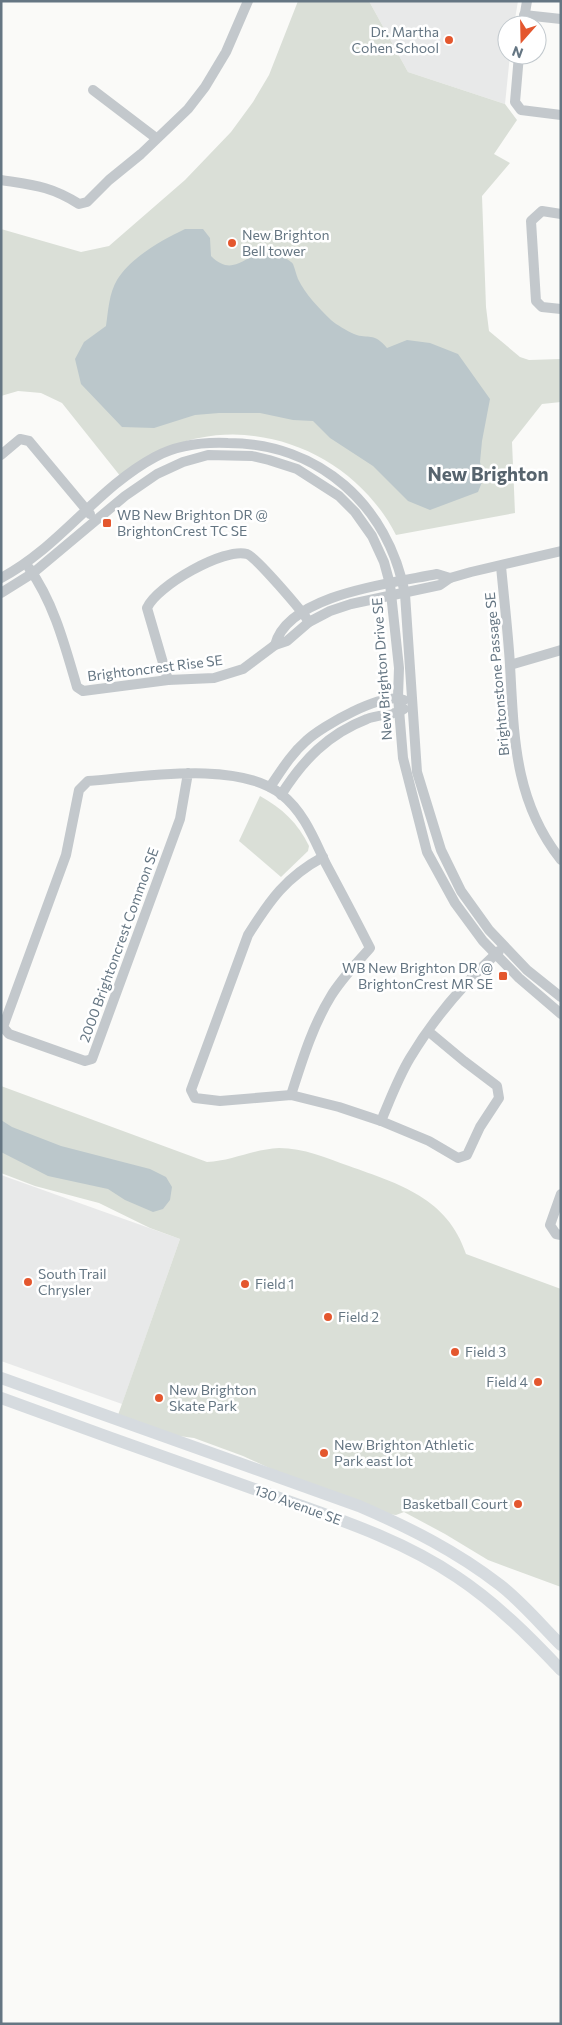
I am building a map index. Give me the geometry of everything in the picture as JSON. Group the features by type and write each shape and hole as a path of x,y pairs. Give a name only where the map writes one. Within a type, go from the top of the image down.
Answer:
{"main road":[{"name":"130 Avenue SE","path":"1,1378 359,1506 416,1532 444,1546 502,1586 561,1645"},
{"name":"130 Avenue SE","path":"1,1398 370,1531 436,1564 457,1577 506,1615 561,1670"},
{"path":"284,1500 327,1508 397,1536 406,1538 416,1532 422,1548 436,1564"}],"street":[{"path":"1,180 36,185 61,193 79,204 87,202 188,109 226,52 248,1"},
{"path":"525,15 527,1"},
{"path":"547,19 561,19"},
{"path":"518,65 515,102 521,110 561,115"},
{"path":"93,90 156,138"},
{"path":"561,214 542,211 531,220 536,301 542,307 561,309"},
{"path":"1,456 20,439 29,441 96,520"},
{"name":"New Brighton Drive SE","path":"1,578 25,563 122,480 156,457 186,446 216,442 244,443 267,447 310,463 333,475 354,493 369,510 382,530 400,571 405,594 417,772 441,850 461,891 503,947 527,970 561,997"},
{"name":"New Brighton Drive SE","path":"1,592 33,573 125,496 157,474 182,462 208,455 252,456 297,469 339,496 355,512 372,536 384,562 390,584 399,668 398,698 403,758 427,852 455,903 483,941 519,978 561,1013"},
{"path":"450,578 561,551"},
{"path":"168,680 147,608 148,603 169,584 198,566 240,553 250,555 302,611 309,622"},
{"name":"Brightoncrest Rise SE","path":"25,563 42,587 54,614 77,687 83,692 168,680 214,678 243,668 275,645 288,642 309,622 330,611 351,604 392,597 440,585 450,578"},
{"name":"Brightonstone Passage SE","path":"502,566 510,665 512,721 518,767 527,800 544,836 560,859"},
{"name":"Brightoncrest Rise SE","path":"275,645 278,634 302,611 346,593 437,574 450,578"},
{"path":"510,665 561,650"},
{"path":"270,787 288,760 306,741 331,722 355,710 398,698 411,704"},
{"path":"281,795 298,770 314,752 341,732 374,716 399,712 411,704"},
{"name":"2000 Brightoncrest Common SE","path":"188,773 180,819 92,1059 86,1061 9,1034 3,1027 66,855 79,790 88,781 188,773 237,776 270,787 281,795 313,834 370,948 332,994 320,1015 307,1045 291,1096"},
{"path":"323,857 303,868 282,887 248,935 191,1090 195,1098 220,1102 291,1096 339,1107 381,1122 429,1141 458,1158 468,1155 480,1127 499,1098 497,1086 428,1030"},
{"path":"381,1122 409,1059 428,1030 442,1012 503,947"},
{"path":"561,1194 550,1225 556,1234 561,1235"}],"shaded area":[{"path":"298,1 369,1 408,72 505,104 517,120 494,154 510,163 482,196 486,307 489,331 520,357 529,360 561,359 561,402 542,404 512,442 515,513 396,535 380,510 361,488 339,469 314,454 287,443 258,436 229,435 188,440 158,454 121,477 62,403 41,393 18,391 1,396 1,229 81,252 109,246 185,180 231,132 253,102 269,75"},
{"name":"Dr. Martha Cohen School","path":"369,1 518,1 516,15 497,15 497,65 509,65 505,104 408,72"},
{"path":"185,229 203,229 210,238 211,256 220,263 237,264 260,254 269,253 287,259 293,264 301,285 313,301 331,320 351,333 378,339 387,348 407,340 430,343 458,354 490,399 480,462 484,477 478,492 430,510 408,501 373,466 330,438 313,421 293,420 260,413 219,413 195,415 154,428 122,427 81,384 75,359 84,342 106,326 112,291 123,272 148,250"},
{"path":"260,796 289,817 300,830 309,846 308,851 281,877 239,841"},
{"path":"1,1086 207,1162 225,1160 270,1149 288,1148 315,1154 386,1179 420,1196 434,1206 447,1219 458,1235 466,1254 561,1289 561,1587 488,1560 404,1512 396,1515 387,1514 280,1473 243,1456 194,1438 179,1436 118,1415 180,1239 150,1228 99,1203 35,1186 1,1173"},
{"path":"1,1120 12,1127 61,1146 150,1169 166,1177 172,1187 170,1200 163,1209 153,1212 125,1200 108,1189 48,1176 1,1152"},
{"path":"1,1175 180,1239 122,1404 1,1361"}],"place":[{"name":"Dr. Martha Cohen School","path":"449,40"},
{"name":"New Brighton Bell tower","path":"232,243"},
{"name":"WB New Brighton DR @ BrightonCrest TC SE","path":"107,523"},
{"name":"WB New Brighton DR @ BrightonCrest MR SE","path":"503,976"},
{"name":"South Trail Chrysler","path":"28,1282"},
{"name":"Field 1","path":"245,1284"},
{"name":"Field 2","path":"328,1317"},
{"name":"Field 3","path":"455,1352"},
{"name":"Field 4","path":"538,1382"},
{"name":"New Brighton Skate Park","path":"159,1398"},
{"name":"New Brighton Athletic Park east lot","path":"324,1453"},
{"name":"Basketball Court","path":"518,1504"}],"district":[{"name":"New Brighton","path":"488,474"}]}
